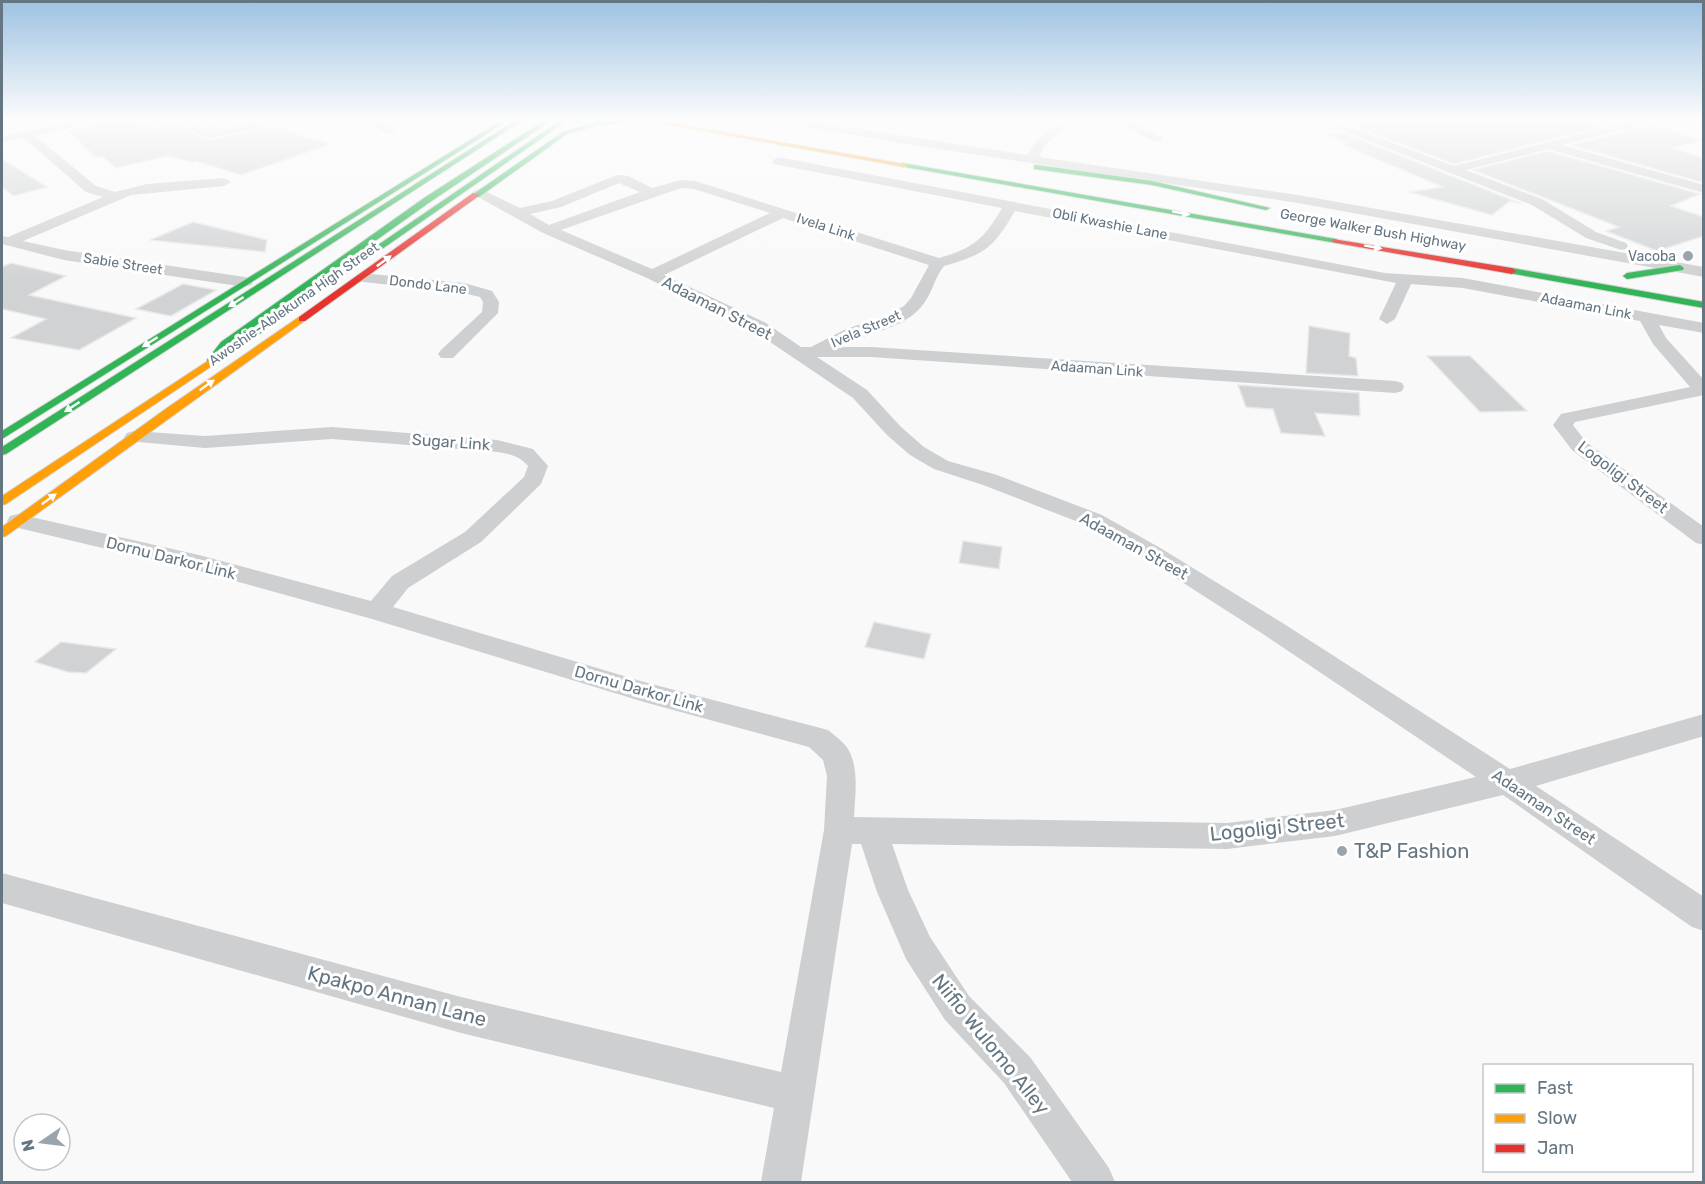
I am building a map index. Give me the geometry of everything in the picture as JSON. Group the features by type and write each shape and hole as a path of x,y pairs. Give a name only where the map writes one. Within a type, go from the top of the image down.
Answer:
{"main road":[{"name":"Awoshie-Ablekuma High Street","path":"2,436 245,282 424,175"},
{"name":"Awoshie-Ablekuma High Street","path":"2,452 425,175"},
{"path":"212,360 224,344 465,175"},
{"name":"Awoshie-Ablekuma High Street","path":"2,501 484,175"},
{"name":"Awoshie-Ablekuma High Street","path":"10,527 503,175"},
{"name":"George Walker Bush Highway","path":"963,175 1704,305"},
{"name":"George Walker Bush Highway","path":"1041,175 1274,212"},
{"path":"1437,258 1495,273 1704,312"},
{"path":"1671,284 1621,275 1680,268"},
{"path":"146,405 171,410"}],"street":[{"path":"76,175 92,189 115,197"},
{"name":"Obli Kwashie Lane","path":"853,175 1405,280"},
{"path":"1144,175 1298,199 1704,272"},
{"path":"1466,175 1537,202 1591,235 1634,250 1655,263"},
{"path":"1655,175 1704,189"},
{"path":"518,212 556,204 617,179 624,179 650,192"},
{"path":"5,241 115,197 147,188 224,182"},
{"path":"548,230 650,192 681,184 695,185 782,213"},
{"name":"Adaaman Street","path":"478,193 518,212 548,230 652,275 806,352 860,394 894,431 917,451 941,465 990,480 1094,520 1154,554 1272,628 1507,782 1704,916"},
{"path":"939,263 977,252 991,239 1011,205"},
{"name":"Ivela Link","path":"652,275 782,213 939,263"},
{"name":"Sabie Street","path":"5,241 64,255 245,282"},
{"name":"Ivela Street","path":"806,352 905,314 916,303 939,263"},
{"name":"Dondo Lane","path":"361,278 464,288 486,294 491,302 490,313 447,354"},
{"path":"1387,320 1405,280"},
{"name":"Adaaman Link","path":"1405,280 1463,283 1704,328"},
{"name":"Logoligi Street","path":"1647,318 1659,340 1703,390 1568,418 1563,425 1579,446 1704,538"},
{"name":"Adaaman Link","path":"806,352 871,352 1395,387"},
{"name":"Sugar Link","path":"134,437 205,442 332,433 497,446 520,450 533,456 538,465 534,479 473,537 400,582 376,611"},
{"name":"Dornu Darkor Link","path":"10,527 199,563 376,611 644,692 818,738 836,755 855,831 795,1094 781,1182"},
{"name":"Logoligi Street","path":"855,831 1227,836 1335,823 1507,782 1704,725"},
{"name":"Niifio Wulomo Alley","path":"855,831 893,892 918,948 957,1008 1017,1070 1095,1182"},
{"name":"Kpakpo Annan Lane","path":"2,888 461,1015 795,1094"}],"building":[{"path":"2,175 28,175 47,187 14,196 2,187"},
{"path":"1415,175 1450,175 1522,204 1510,201 1492,215 1409,192 1443,187"},
{"path":"1486,175 1634,175 1700,194 1671,206 1704,217 1704,236 1657,251 1606,231 1619,227"},
{"path":"1677,175 1704,175 1704,183"},
{"path":"193,222 267,240 265,252 150,240"},
{"path":"11,263 66,276 29,295 136,318 79,350 11,338 46,319 2,309 2,267"},
{"path":"183,284 216,290 171,316 136,309"},
{"path":"1309,326 1350,333 1349,356 1356,358 1358,376 1306,373"},
{"path":"1427,356 1470,356 1527,411 1480,412"},
{"path":"1238,385 1359,393 1360,416 1315,413 1325,436 1281,433 1273,409 1246,407"},
{"path":"963,541 1002,547 999,569 959,563"},
{"path":"874,622 931,634 924,659 865,647"},
{"path":"61,642 116,649 86,673 68,672 35,662"}],"traffic: fast":[{"path":"2,436 418,175"},
{"path":"2,452 434,175"},
{"path":"212,360 224,344 465,175"},
{"path":"252,335 485,175"},
{"path":"476,195 504,175"},
{"path":"963,175 1336,241"},
{"path":"1096,175 1152,183 1266,208"},
{"path":"1627,276 1680,268"},
{"path":"1512,271 1704,305"}],"traffic: slow":[{"path":"2,533 171,410 302,319"},
{"path":"2,501 252,335"}],"traffic: jam":[{"path":"302,319 476,195"},
{"path":"1336,241 1512,271"}],"place":[{"name":"Vacoba","path":"1688,256"},
{"name":"T&P Fashion","path":"1342,851"}]}
